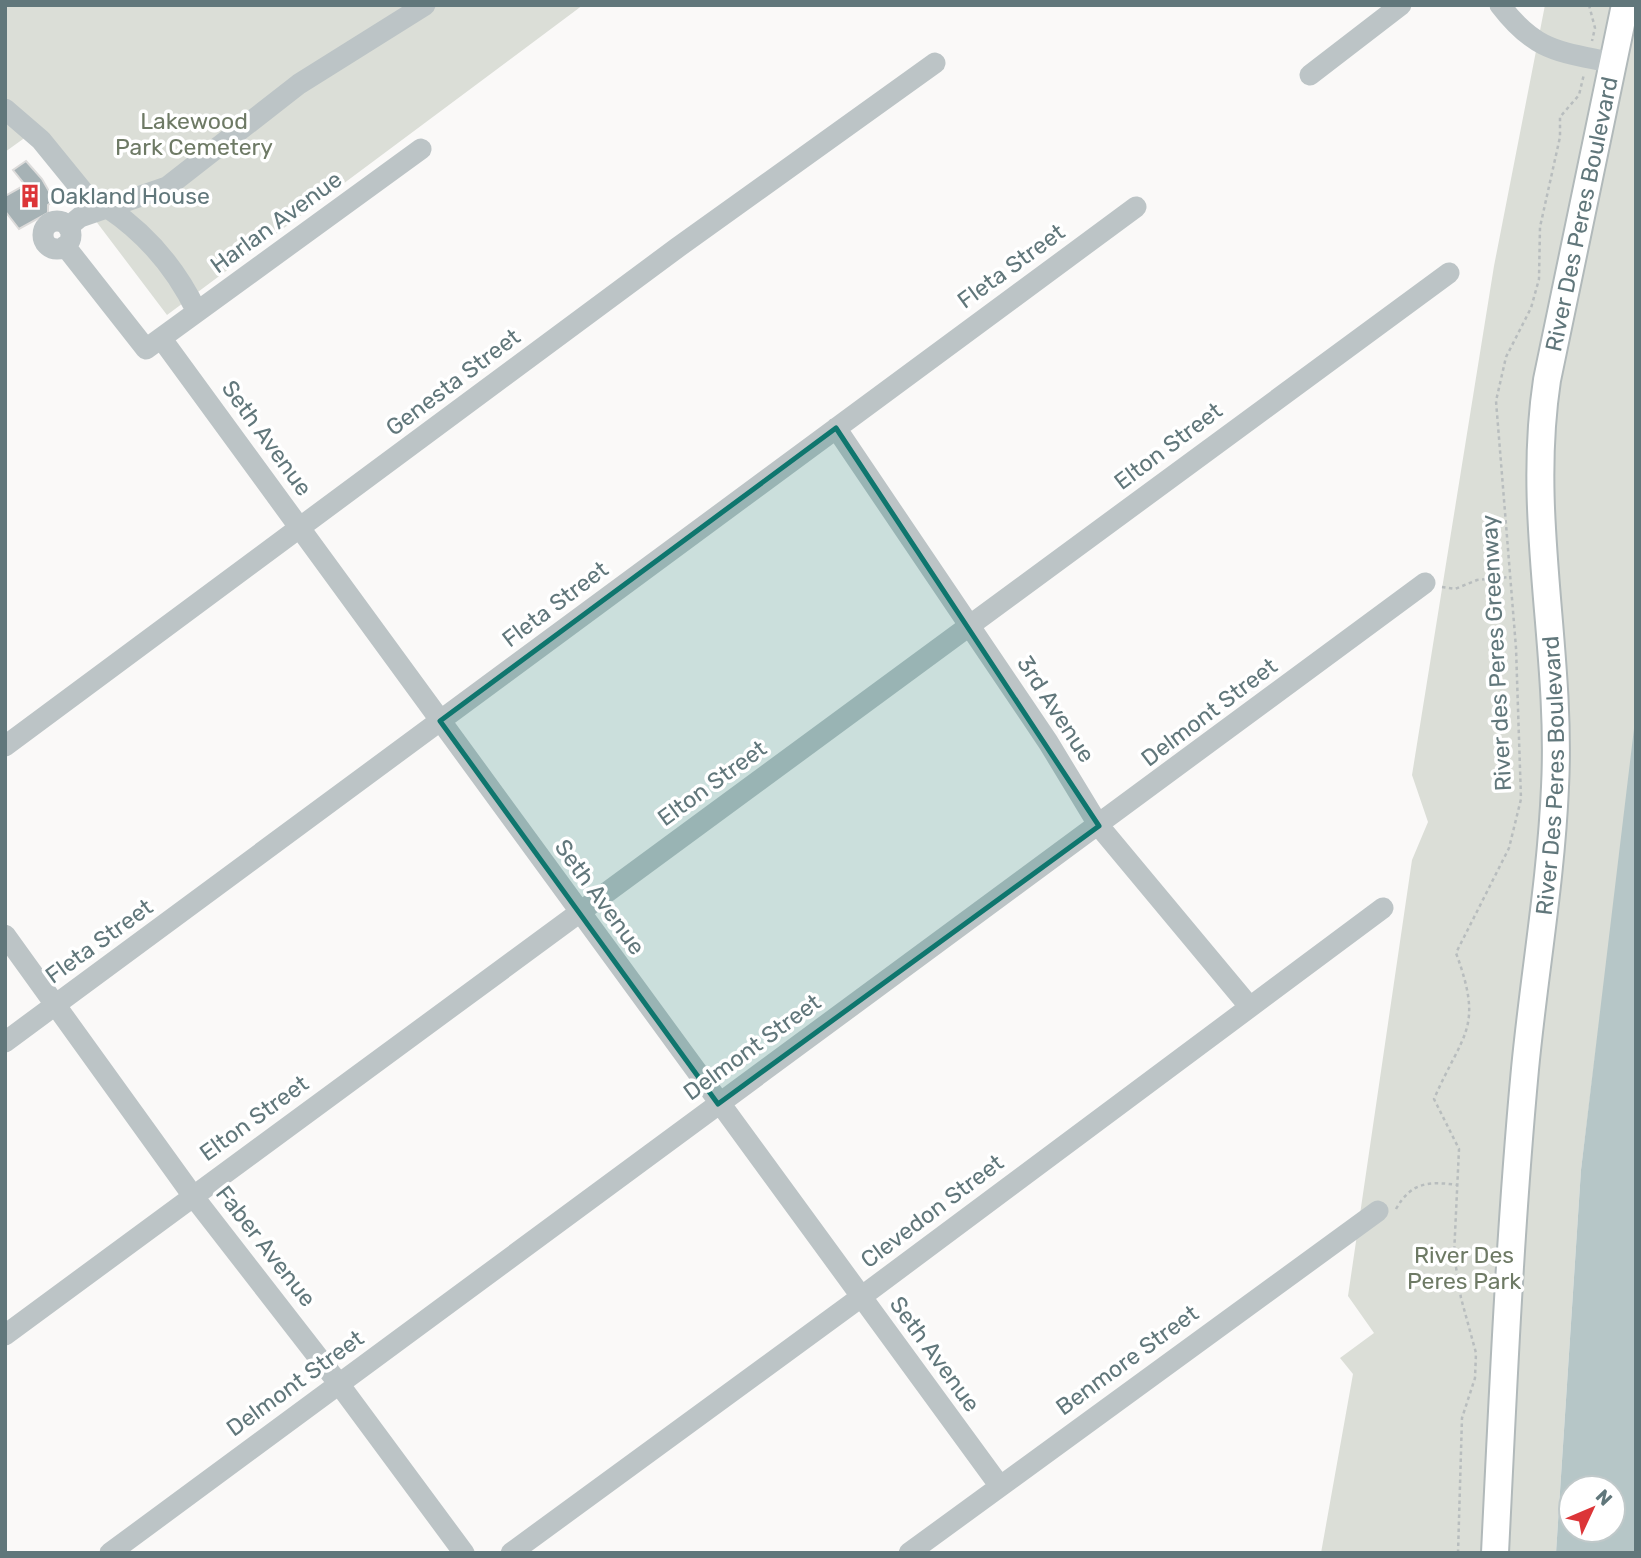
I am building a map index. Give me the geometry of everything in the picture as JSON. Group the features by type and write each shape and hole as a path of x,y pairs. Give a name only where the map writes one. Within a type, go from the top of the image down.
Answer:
{"main road":[{"name":"River Des Peres Boulevard","path":"1495,1553 1517,1158 1555,789 1554,700 1538,492 1539,437 1547,380 1625,5"}],"street":[{"path":"161,338 146,349 66,236 80,217 167,187 299,84 425,5"},
{"path":"1310,75 1401,5"},
{"path":"1500,5 1519,30 1550,49 1613,63"},
{"name":"Genesta Street","path":"5,746 677,248 935,63"},
{"path":"5,110 41,140 103,209 132,224 151,243 171,267 197,312"},
{"name":"Harlan Avenue","path":"161,338 421,149"},
{"name":"Fleta Street","path":"5,1042 1136,207"},
{"name":"Elton Street","path":"5,1335 970,627 1327,360 1449,273"},
{"name":"Seth Avenue","path":"161,338 718,1104 999,1485"},
{"name":"3rd Avenue","path":"836,428 1048,742 1099,826 1249,1006"},
{"name":"Delmont Street","path":"110,1553 1425,583"},
{"name":"Clevedon Street","path":"511,1553 861,1297 1383,908"},
{"name":"Faber Avenue","path":"5,935 193,1196 339,1384 464,1553"},
{"name":"Benmore Street","path":"909,1553 1378,1211"}],"path":[{"path":"1589,5 1595,29 1592,43"},
{"name":"River des Peres Greenway","path":"1458,1553 1462,1418 1475,1378 1476,1353 1461,1298 1454,1255 1459,1149 1434,1099 1468,1032 1471,1004 1456,953 1509,848 1521,799 1510,577 1496,401 1506,357 1531,308 1539,279 1540,228 1560,137 1560,117 1579,95 1586,70"},
{"path":"1425,583 1455,589 1478,580 1510,577"},
{"path":"1378,1211 1387,1216 1395,1210 1406,1192 1418,1185 1436,1182 1457,1185"}],"highlighted area":[{"path":"836,428 1099,826 718,1104 440,721"}],"green space":[{"name":"Lakewood Park Cemetery","path":"5,5 583,5 167,315 30,134 5,152"},
{"name":"River Des Peres Park","path":"1545,5 1636,5 1635,736 1581,1170 1561,1474 1557,1474 1556,1553 1321,1553 1353,1374 1340,1358 1374,1333 1348,1296 1412,860 1428,822 1412,775 1494,266"}],"shaded area":[{"path":"1636,712 1636,1553 1556,1553 1557,1538 1557,1544 1627,1544 1627,1474 1561,1474 1581,1170"}],"building":[{"name":"Oakland House","path":"26,161 42,179 54,200 48,205 48,213 19,229 5,211 5,196 25,185 13,170"}],"place":[{"name":"Oakland House","path":"30,196"}]}
